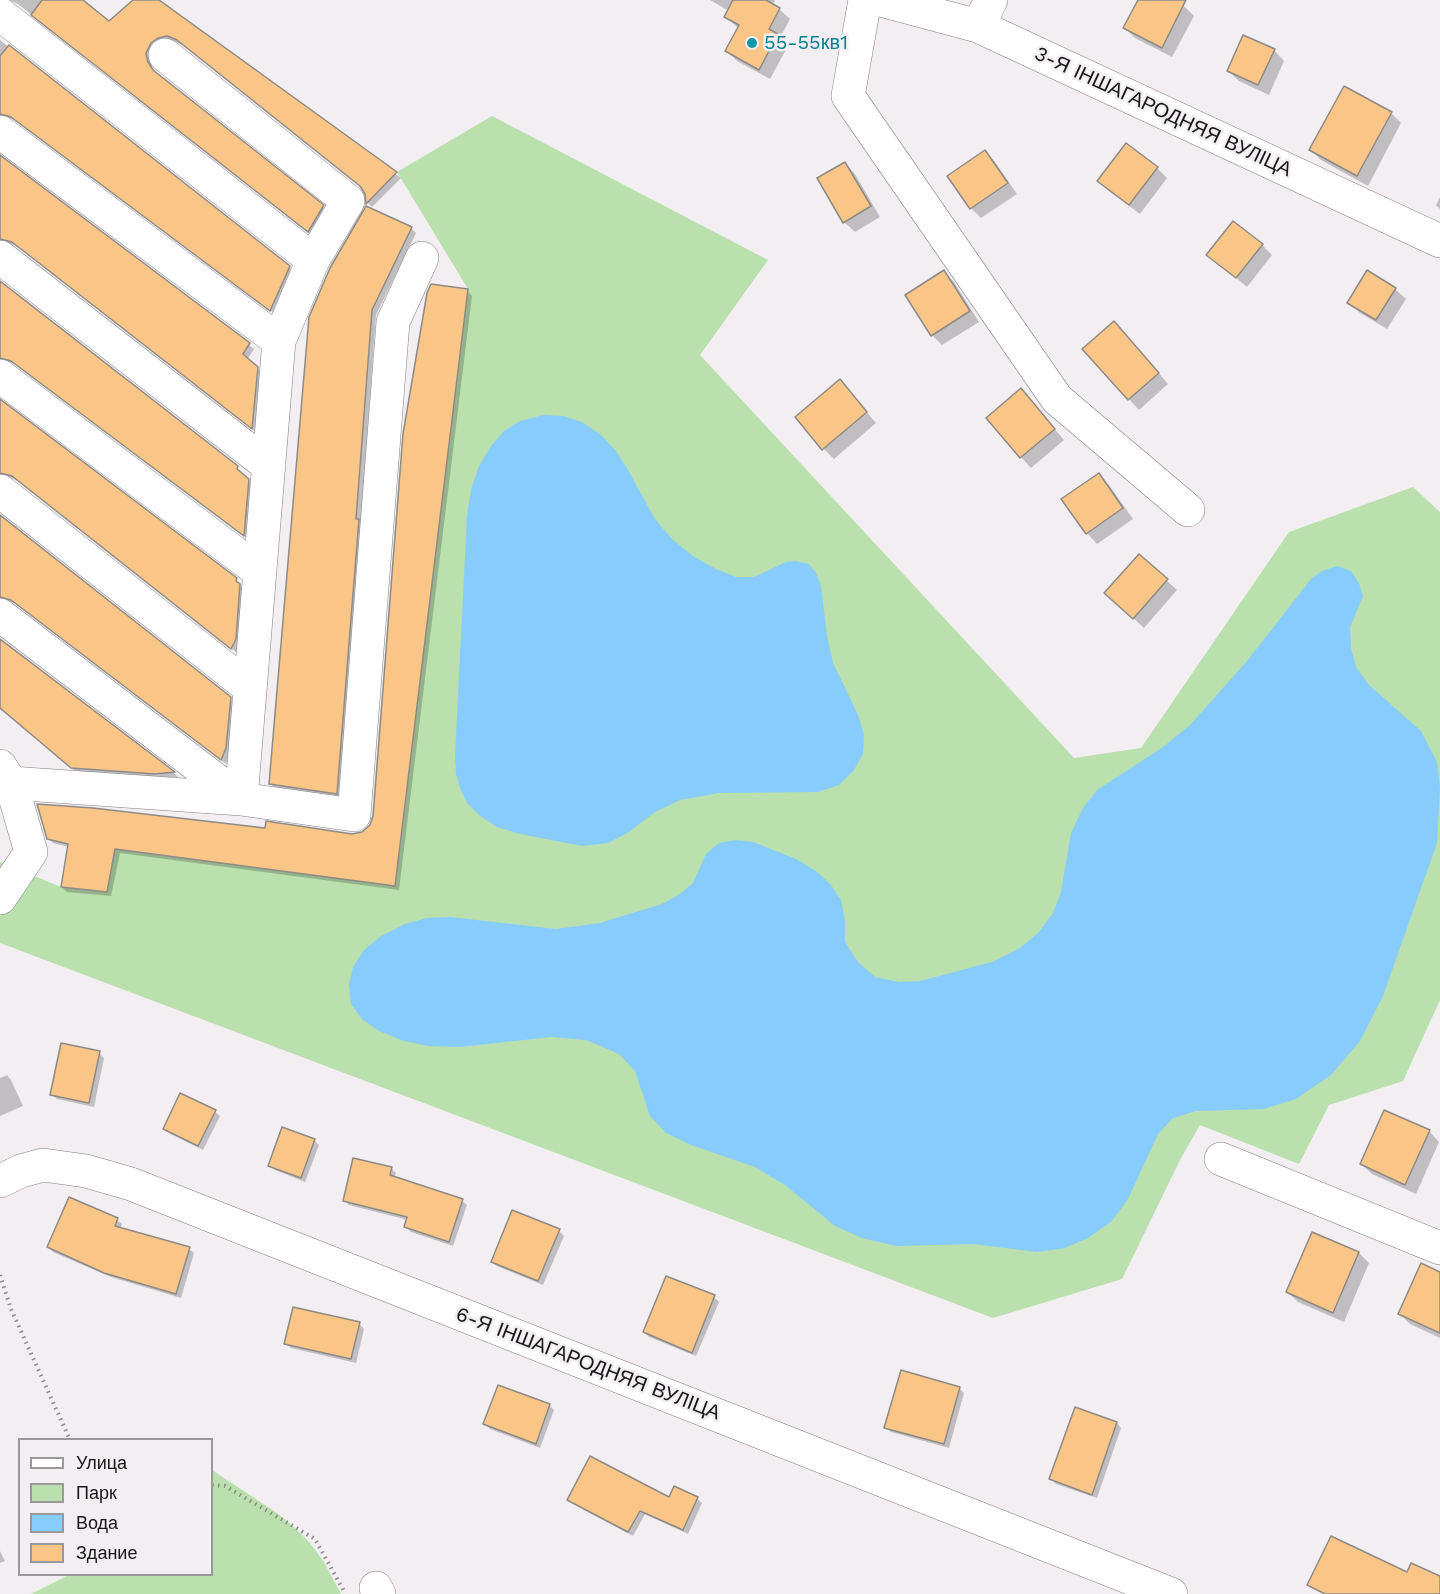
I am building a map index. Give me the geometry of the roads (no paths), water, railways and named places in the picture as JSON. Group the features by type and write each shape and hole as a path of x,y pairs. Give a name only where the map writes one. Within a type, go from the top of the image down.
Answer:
{"street":[{"path":"865,0 848,96 1057,399 1188,510"},
{"name":"3-Я ІНШАГАРОДНЯЯ ВУЛІЦА","path":"881,0 984,13 1440,241"},
{"path":"3,22 313,260"},
{"path":"165,55 348,201 313,260 279,341 241,799"},
{"path":"0,132 279,341"},
{"path":"0,257 269,466"},
{"path":"0,897 31,852 6,774 241,799 354,815 393,322 422,258"},
{"path":"0,376 260,572"},
{"path":"0,492 250,688"},
{"path":"0,615 241,799"},
{"path":"1221,1159 1440,1248"},
{"name":"6-Я ІНШАГАРОДНЯЯ ВУЛІЦА","path":"0,1181 21,1171 43,1165 86,1171 131,1184 1172,1594"}],"water":[{"path":"543,415 563,416 582,422 601,435 616,451 655,519 672,539 693,556 716,569 736,577 754,577 786,562 796,561 809,564 816,573 821,586 833,663 858,715 864,735 863,754 854,770 839,785 818,792 719,793 680,800 655,812 629,832 608,843 582,846 520,834 497,827 480,816 467,803 456,774 455,756 467,516 471,490 479,466 491,446 504,431 520,421"},
{"path":"1337,566 1351,571 1359,583 1363,596 1350,628 1351,648 1356,667 1369,685 1421,731 1437,762 1440,787 1437,843 1383,996 1360,1041 1331,1075 1296,1099 1264,1109 1196,1111 1173,1118 1158,1134 1128,1199 1112,1221 1088,1238 1065,1248 1037,1252 974,1244 896,1246 862,1238 835,1226 785,1185 755,1167 691,1145 666,1133 650,1116 635,1071 619,1054 586,1040 551,1037 460,1047 428,1046 404,1041 379,1031 362,1019 351,1004 349,985 353,967 364,950 381,936 405,924 427,918 450,917 556,929 600,923 662,904 680,894 693,883 706,854 719,843 736,840 753,842 796,859 816,871 831,885 841,900 845,921 845,942 858,962 875,977 899,982 920,981 992,962 1020,948 1039,932 1053,913 1061,892 1071,833 1083,808 1097,790 1163,747 1190,725 1247,661 1311,579 1322,571"}],"place":[{"name":"55-55кв1","path":"752,43"}]}
